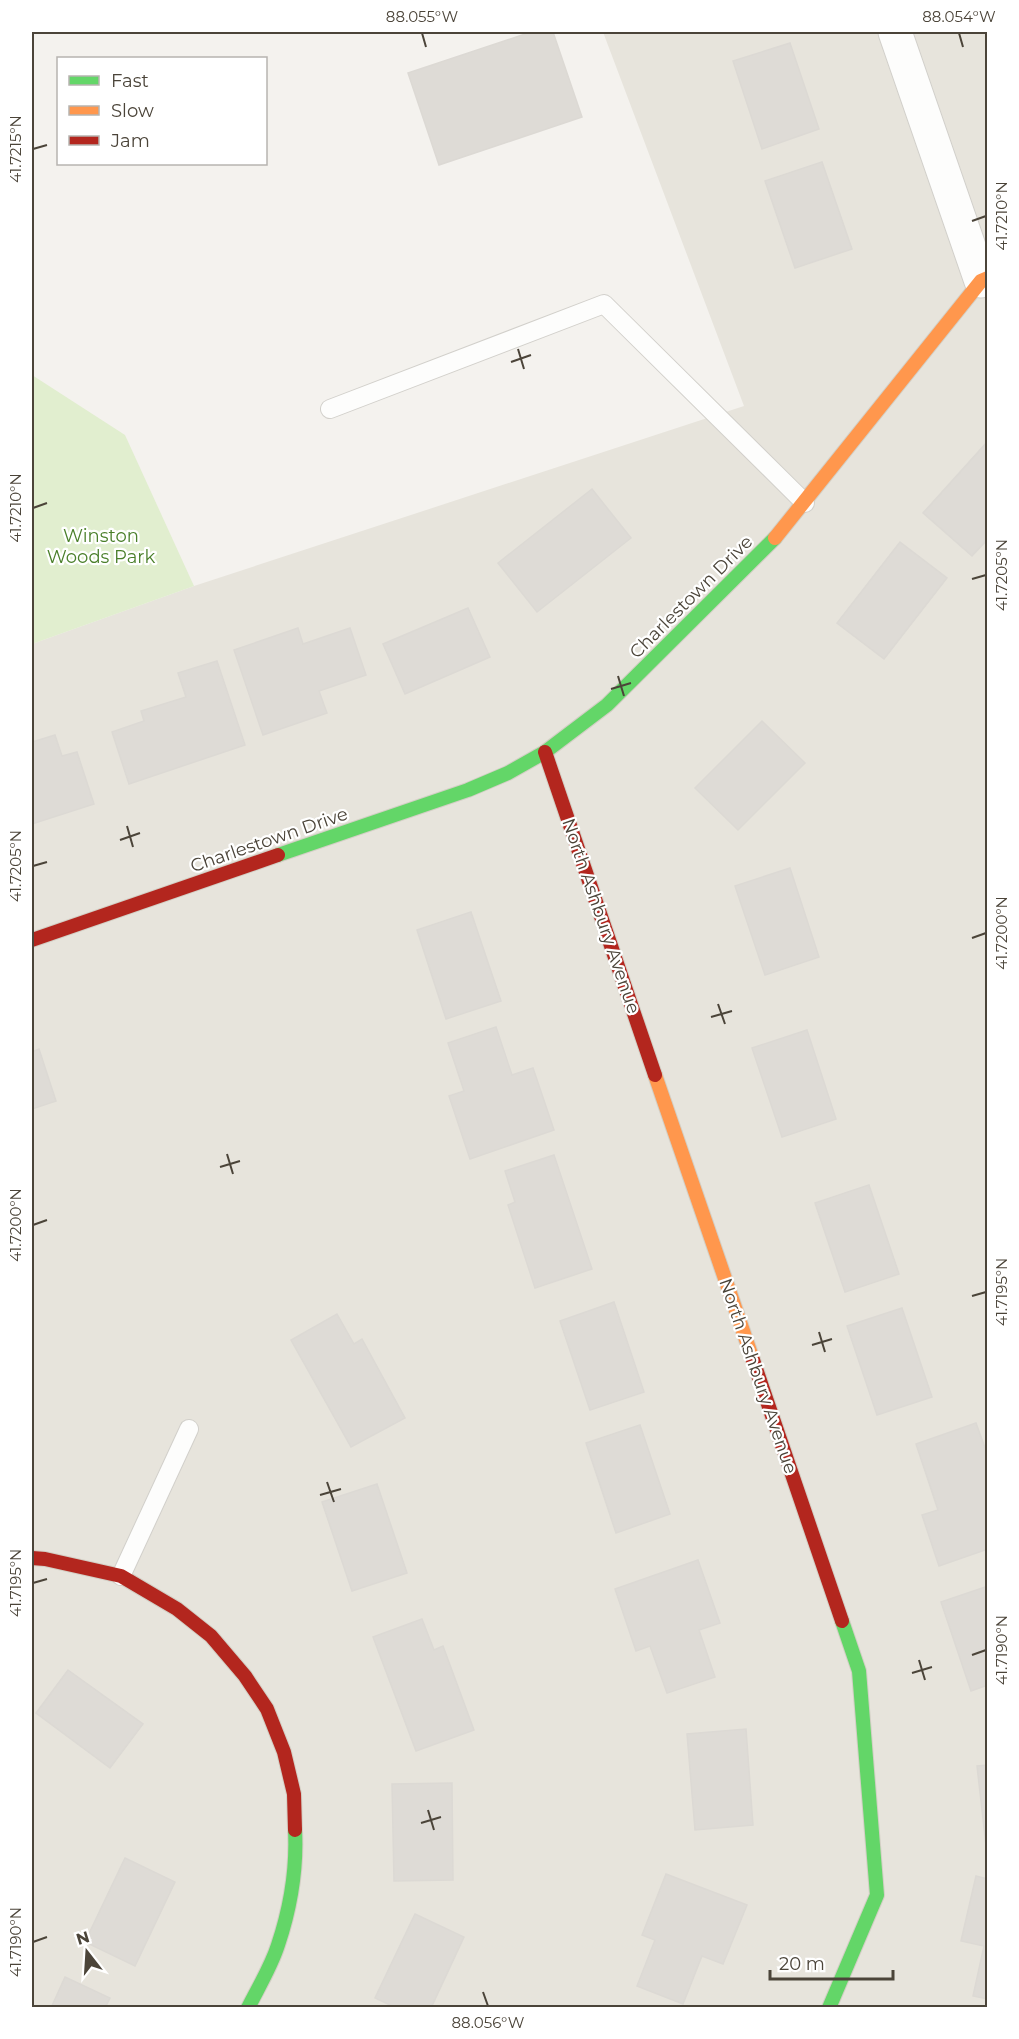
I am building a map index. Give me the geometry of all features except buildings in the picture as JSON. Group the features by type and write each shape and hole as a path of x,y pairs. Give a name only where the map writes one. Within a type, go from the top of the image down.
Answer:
{"street":[{"path":"895,32 984,280"},
{"name":"Charlestown Drive","path":"32,940 468,790 508,773 545,752 607,705 778,536 984,280"},
{"name":"North Ashbury Avenue","path":"545,752 859,1671 877,1895 829,2007"},
{"path":"32,1558 122,1576 177,1609 211,1636 245,1676 267,1709 284,1752 294,1794 296,1844 291,1893 278,1946 248,2007"}],"lane":[{"path":"330,408 604,304 805,503"},
{"path":"122,1576 189,1429"}],"shaded area":[{"path":"603,32 987,32 987,2007 32,2007 32,644 194,586 744,406"}],"green space":[{"name":"Winston Woods Park","path":"32,375 125,435 194,586 32,644"}],"traffic: fast":[{"path":"278,855 468,790 508,773 545,752 607,705 775,538"},
{"path":"829,2008 877,1895 859,1671 842,1621"},
{"path":"248,2008 272,1961 286,1917 294,1874 295,1830"}],"traffic: slow":[{"path":"775,538 981,281 988,278"},
{"path":"655,1075 753,1360"}],"traffic: jam":[{"path":"545,752 655,1075"},
{"path":"32,940 278,855"},
{"path":"753,1360 842,1621"},
{"path":"32,1558 121,1576 177,1609 211,1636 245,1676 267,1709 284,1752 294,1794 295,1830"}]}
